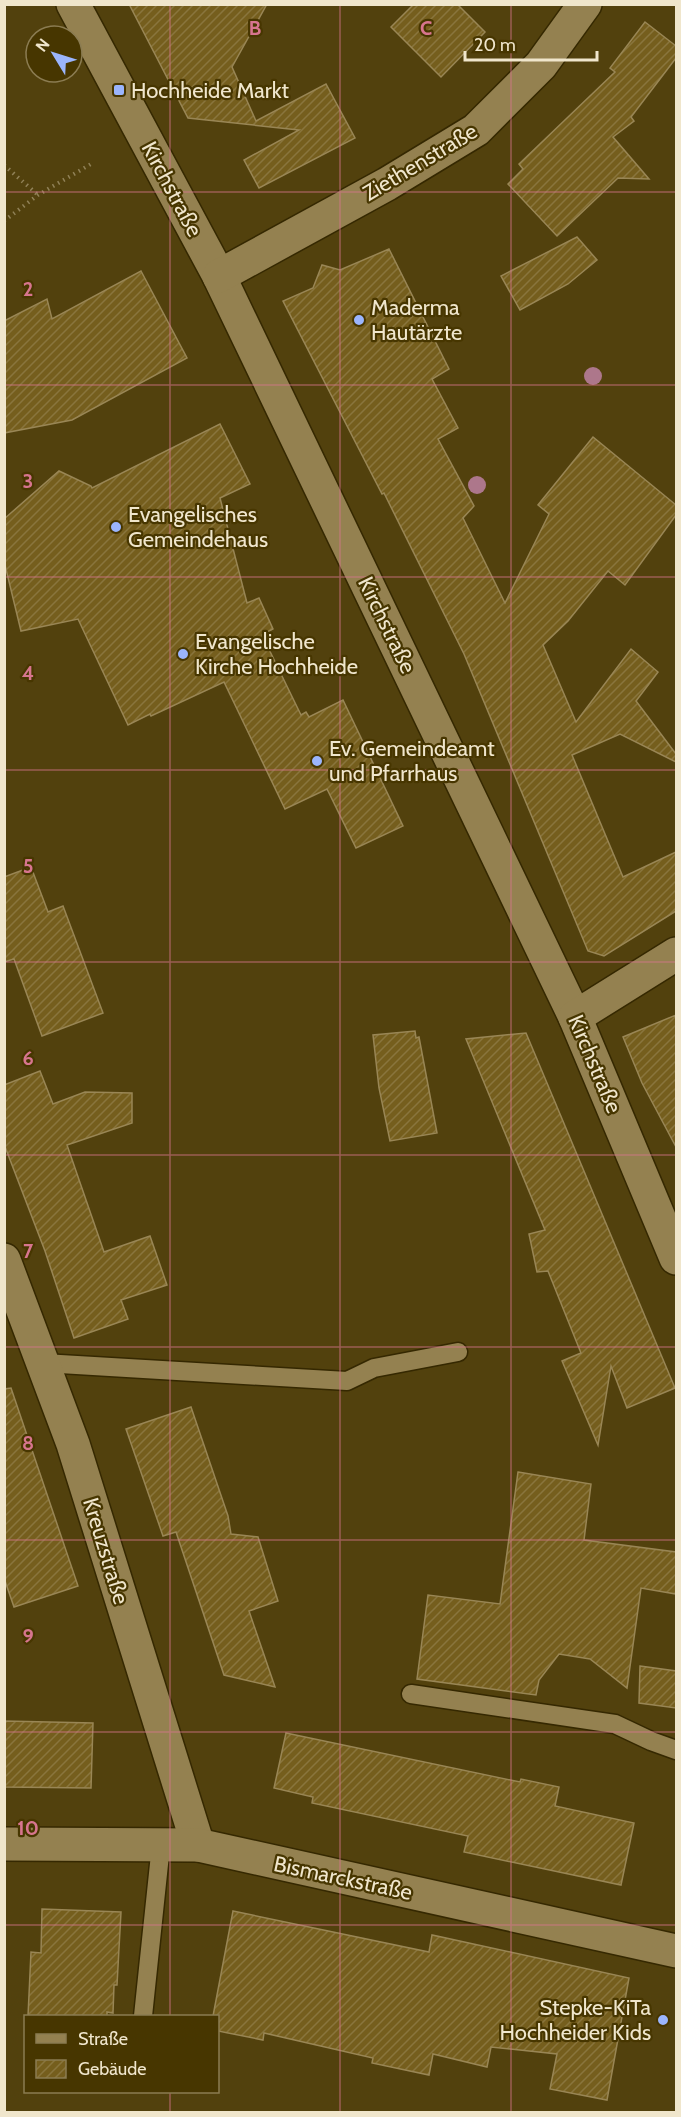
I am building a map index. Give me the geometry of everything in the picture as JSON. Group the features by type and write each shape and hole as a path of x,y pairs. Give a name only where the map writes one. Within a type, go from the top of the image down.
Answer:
{"street":[{"name":"Kirchstraße","path":"73,4 219,276 575,1017 676,1258"},
{"name":"Ziethenstraße","path":"219,276 387,183 477,130 541,65 585,4"},
{"path":"575,1017 676,954"},
{"name":"Kreuzstraße","path":"4,1260 73,1444 198,1845"},
{"name":"Bismarckstraße","path":"4,1844 198,1845 676,1952"}],"lane":[{"path":"43,1363 347,1381 374,1368 458,1352"},
{"path":"411,1694 615,1724 676,1750"},
{"path":"143,2015 161,1845"}],"path":[{"path":"4,221 39,195 91,164"},
{"path":"4,165 39,195"}],"building":[{"path":"129,4 267,4 232,67 256,121 326,84 355,138 259,188 244,160 299,130 188,118"},
{"path":"414,4 457,4 485,32 441,77 391,27"},
{"path":"645,22 676,46 676,58 631,117 634,121 613,137 649,179 618,178 557,236 508,184 523,169 519,164 615,72 610,68"},
{"path":"577,237 597,260 568,284 520,310 501,276"},
{"path":"389,249 449,369 432,379 458,428 438,439 474,506 463,518 505,603 549,514 538,505 593,437 676,505 676,515 625,585 608,571 568,621 543,645 576,722 631,649 658,672 636,701 676,754 676,762 620,734 572,755 623,877 676,852 676,911 604,956 588,951 464,654 384,493 382,494 283,301 313,288 322,265 340,270"},
{"path":"141,271 187,358 72,420 4,433 4,321 47,299 52,319"},
{"path":"220,424 250,484 220,498 247,603 259,598 273,629 262,635 301,715 306,712 309,717 343,700 403,826 356,848 327,789 285,809 224,682 128,725 78,619 21,631 4,561 4,519 59,471 92,488"},
{"path":"31,867 48,912 63,906 103,1013 42,1036 14,959 4,962 4,877"},
{"path":"676,1015 676,1147 642,1083 623,1037"},
{"path":"415,1031 416,1038 419,1037 437,1133 390,1141 379,1088 373,1035"},
{"path":"526,1033 675,1388 627,1408 611,1366 598,1445 562,1361 581,1353 548,1271 537,1272 529,1234 545,1230 466,1039"},
{"path":"40,1071 53,1104 85,1092 132,1093 132,1123 67,1145 104,1252 150,1236 167,1285 121,1300 128,1319 74,1338 45,1251 4,1144 4,1085"},
{"path":"11,1388 78,1586 14,1607 4,1578 4,1389"},
{"path":"191,1407 228,1516 231,1534 258,1537 278,1601 249,1611 275,1687 224,1675 176,1532 163,1536 126,1429"},
{"path":"518,1472 591,1484 584,1540 676,1552 676,1594 641,1588 627,1688 590,1659 559,1654 539,1680 536,1695 417,1679 428,1595 500,1604"},
{"path":"640,1666 676,1671 676,1708 639,1703"},
{"path":"4,1721 93,1723 91,1788 4,1787"},
{"path":"286,1733 520,1782 521,1779 559,1787 555,1806 634,1823 621,1885 464,1852 468,1836 312,1803 313,1797 274,1788"},
{"path":"42,1909 121,1912 113,2013 107,2012 107,2015 28,2015 31,1952 41,1953"},
{"path":"233,1911 429,1952 432,1935 629,1978 607,2100 550,2089 557,2054 491,2047 487,2067 433,2054 429,2075 372,2063 373,2058 264,2033 263,2040 219,2031 219,2015 213,2015"}],"place":[{"name":"Hochheide Markt","path":"119,90"},
{"name":"Maderma Hautärzte","path":"359,320"},
{"name":"Evangelisches Gemeindehaus","path":"116,527"},
{"name":"Evangelische Kirche Hochheide","path":"183,654"},
{"name":"Ev. Gemeindeamt und Pfarrhaus","path":"317,761"},
{"name":"Stepke-KiTa Hochheider Kids","path":"663,2020"}]}
